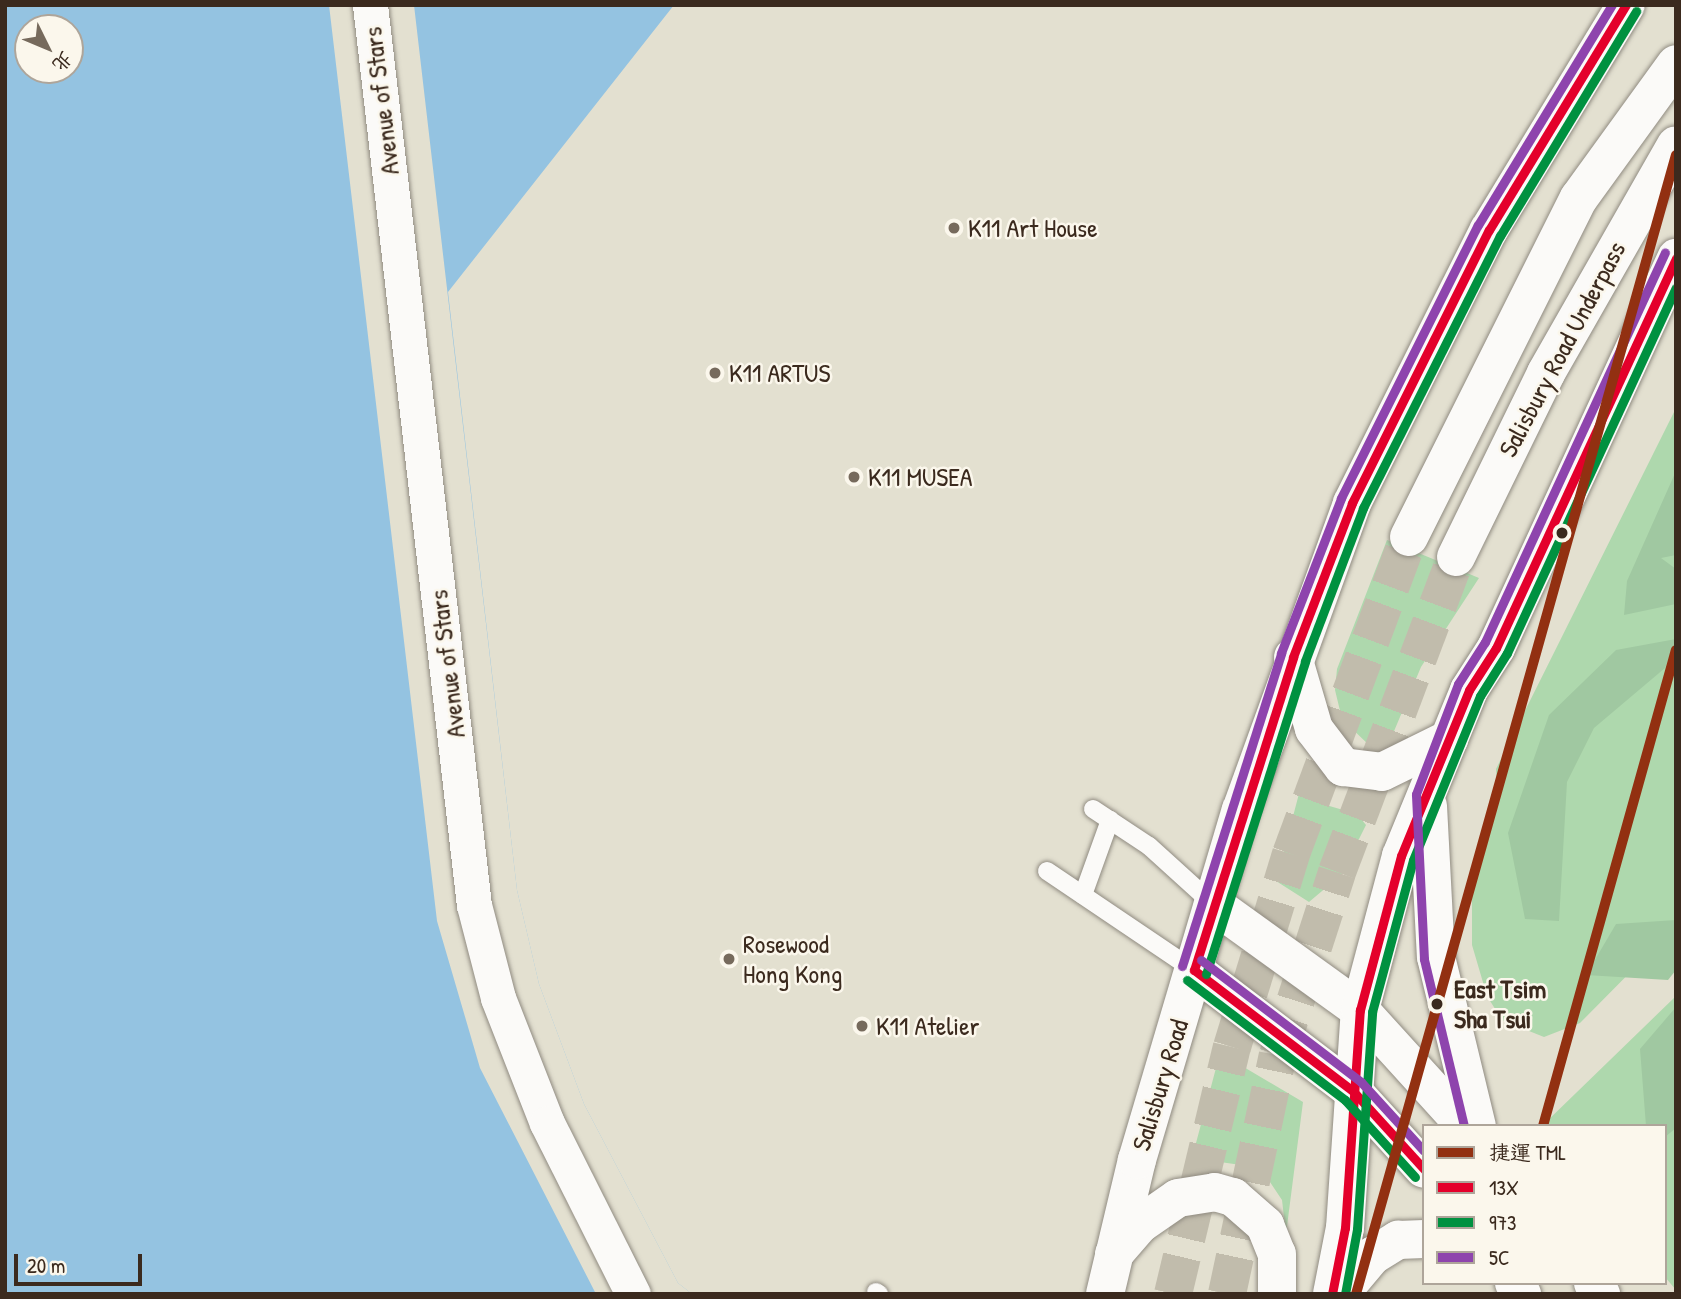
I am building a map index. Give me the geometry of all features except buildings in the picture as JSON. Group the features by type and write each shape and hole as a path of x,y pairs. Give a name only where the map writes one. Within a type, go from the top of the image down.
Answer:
{"main road":[{"name":"Salisbury Road","path":"1105,1294 1213,904 1293,657 1352,503 1445,312 1531,156 1626,5"},
{"path":"1409,537 1579,198 1676,64"},
{"name":"Salisbury Road Underpass","path":"1456,557 1546,373 1676,145"},
{"path":"1332,1294 1345,1228 1360,1010 1401,856 1428,797 1449,739 1676,258"},
{"path":"1293,657 1314,729 1343,766 1382,772 1449,739"},
{"path":"1428,797 1436,957 1477,1124"},
{"path":"1213,904 1360,1010 1463,1124"},
{"path":"1194,970 1353,1091 1422,1167"},
{"path":"1114,1254 1139,1225 1178,1198 1215,1192 1233,1197 1265,1225 1277,1254 1277,1294"},
{"path":"1340,1294 1372,1256 1398,1240 1422,1239"}],"street":[{"name":"Avenue of Stars","path":"370,5 474,905 498,999 547,1123 633,1294"}],"lane":[{"path":"1093,809 1213,904"},
{"path":"1083,895 1110,820"},
{"path":"1047,871 1194,970"}],"green space":[{"path":"1676,408 1676,926 1580,1023 1544,1037 1502,1020 1487,996 1472,945 1472,869 1498,797 1496,769"},
{"path":"1676,471 1676,555 1661,558 1676,569 1676,604 1624,615 1627,581"},
{"path":"1387,540 1479,578 1421,667 1392,736 1372,748 1342,719 1335,690 1337,669"},
{"path":"1676,639 1665,668 1594,728 1567,782 1559,921 1525,919 1508,833 1549,715 1616,650"},
{"path":"1301,786 1326,805 1357,814 1366,825 1341,875 1309,902 1276,881"},
{"path":"1676,920 1676,970 1668,980 1586,975 1616,924"},
{"path":"1676,996 1676,1290 1667,1279 1667,1124 1544,1124"},
{"path":"1676,1007 1676,1128 1667,1135 1667,1124 1646,1124 1640,1049"},
{"path":"1220,1053 1303,1102 1286,1234 1282,1200 1270,1182 1241,1165 1192,1158"}],"water":[{"path":"5,5 674,5 448,292 517,890 539,984 584,1104 678,1283 692,1294 5,1294"}],"pier":[{"path":"329,5 414,5 517,890 539,984 584,1104 678,1283 692,1294 596,1294 480,1068 437,921"}],"tunnel":[{"path":"1173,1294 1232,1047 1291,854 1409,537"},
{"path":"1227,1294 1278,1055 1337,872 1456,557"}],"metro line":[{"name":"TML","path":"1356,1294 1676,155"},
{"name":"TML","path":"1544,1124 1676,650"}],"transit line":[{"name":"5C","path":"1182,966 1281,653 1341,498 1478,225 1612,5"},
{"name":"13X","path":"1194,970 1293,657 1352,503 1489,230 1626,5"},
{"name":"973","path":"1206,974 1305,661 1363,508 1500,236 1636,11"},
{"name":"5C","path":"1464,1124 1424,959 1416,794 1458,684 1485,642 1665,253"},
{"name":"13X","path":"1332,1294 1345,1228 1360,1010 1401,856 1469,690 1496,648 1676,259"},
{"name":"973","path":"1345,1294 1357,1229 1372,1012 1413,860 1480,696 1507,653 1676,288"},
{"name":"5C","path":"1201,960 1361,1082 1422,1149"},
{"name":"13X","path":"1194,970 1353,1091 1422,1167"},
{"name":"973","path":"1187,980 1345,1100 1415,1177"}],"place":[{"name":"K11 Art House","path":"954,228"},
{"name":"K11 ARTUS","path":"715,373"},
{"name":"K11 MUSEA","path":"854,477"},
{"name":"Rosewood Hong Kong","path":"729,959"},
{"name":"East Tsim Sha Tsui","path":"1437,1004"},
{"name":"K11 Atelier","path":"862,1026"}]}
